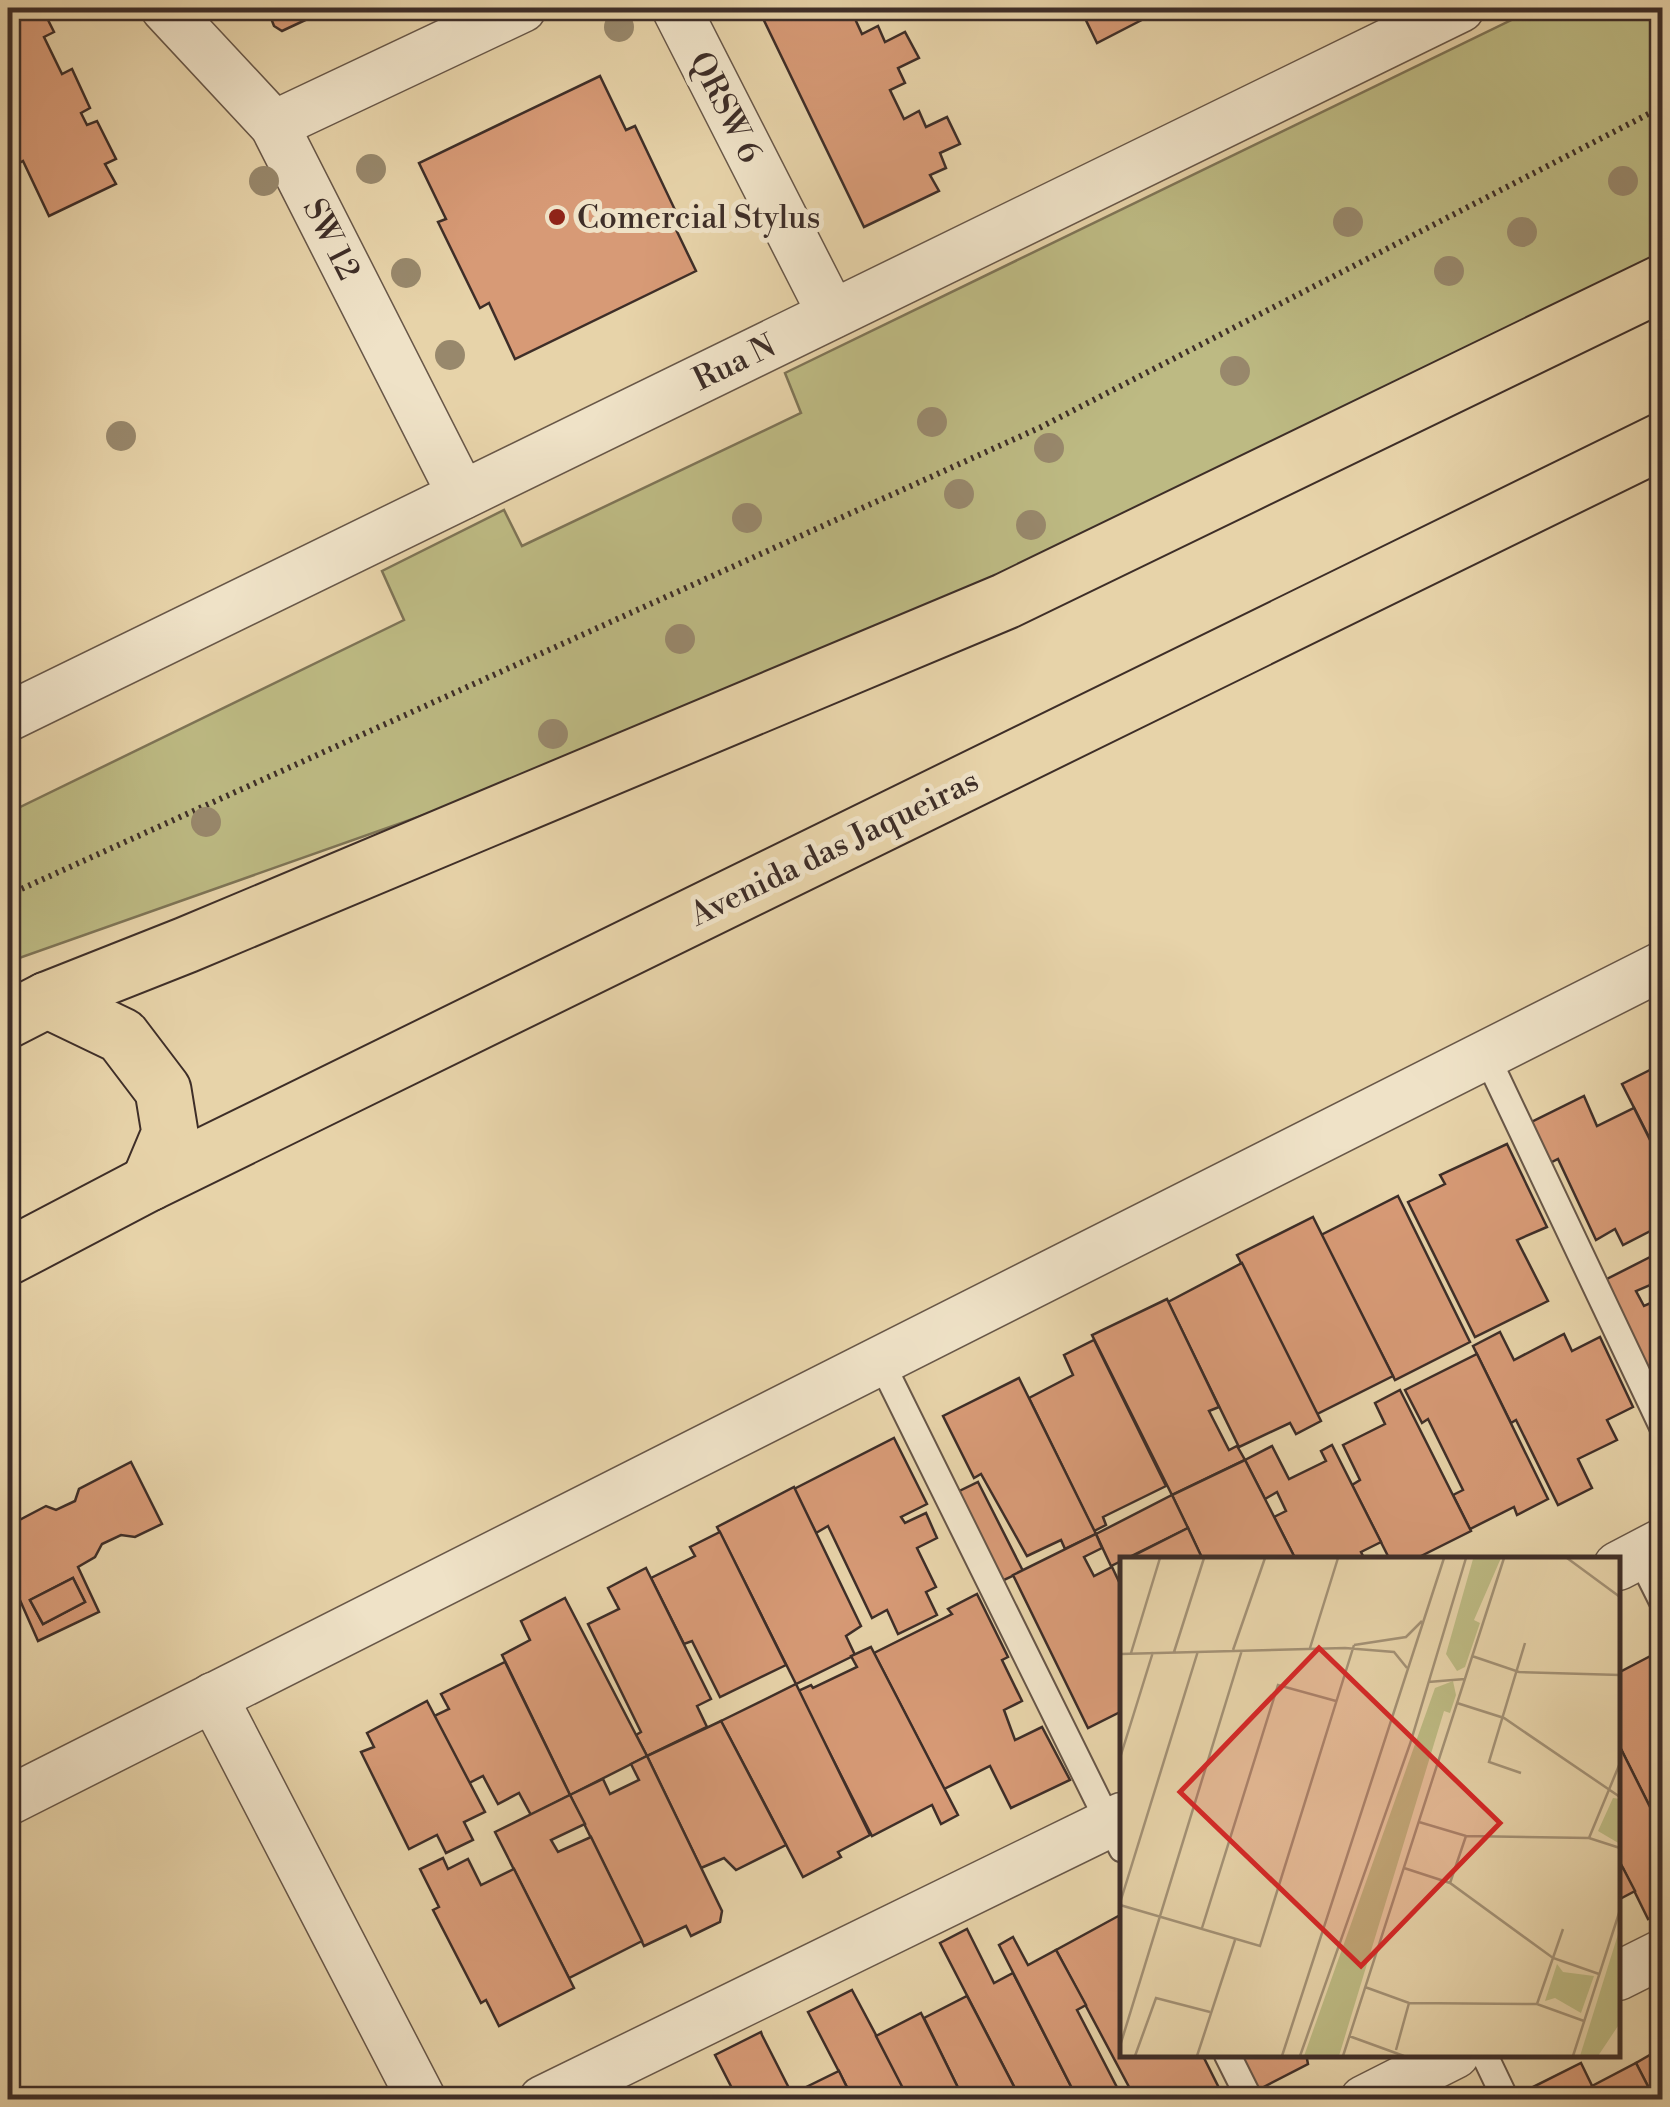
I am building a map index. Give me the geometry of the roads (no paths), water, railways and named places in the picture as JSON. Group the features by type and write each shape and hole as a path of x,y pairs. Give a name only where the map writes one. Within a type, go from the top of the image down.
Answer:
{"main road":[{"path":"27,1010 1006,601 1662,283"},
{"name":"Avenida das Jaqueiras","path":"8,1256 149,1183 1662,441"},
{"path":"27,1010 122,1036 163,1090 170,1132 149,1183"}],"street":[{"name":"SW 12","path":"165,8 274,125 462,496"},
{"path":"274,125 522,8"},
{"name":"QRSW 6","path":"676,8 832,314"},
{"name":"Rua N","path":"8,717 1460,8"},
{"path":"8,1801 1662,966"},
{"path":"213,1697 422,2100"},
{"path":"542,2100 1118,1830"},
{"path":"1620,1975 1662,1954"},
{"path":"1364,2100 1450,2057"}],"lane":[{"path":"1486,1055 1662,1426"},
{"path":"880,1360 1118,1830"},
{"path":"1640,1554 1662,1601"},
{"path":"1228,2057 1250,2100"},
{"path":"1485,2057 1506,2100"}],"place":[{"name":"Comercial Stylus","path":"557,217"}]}
